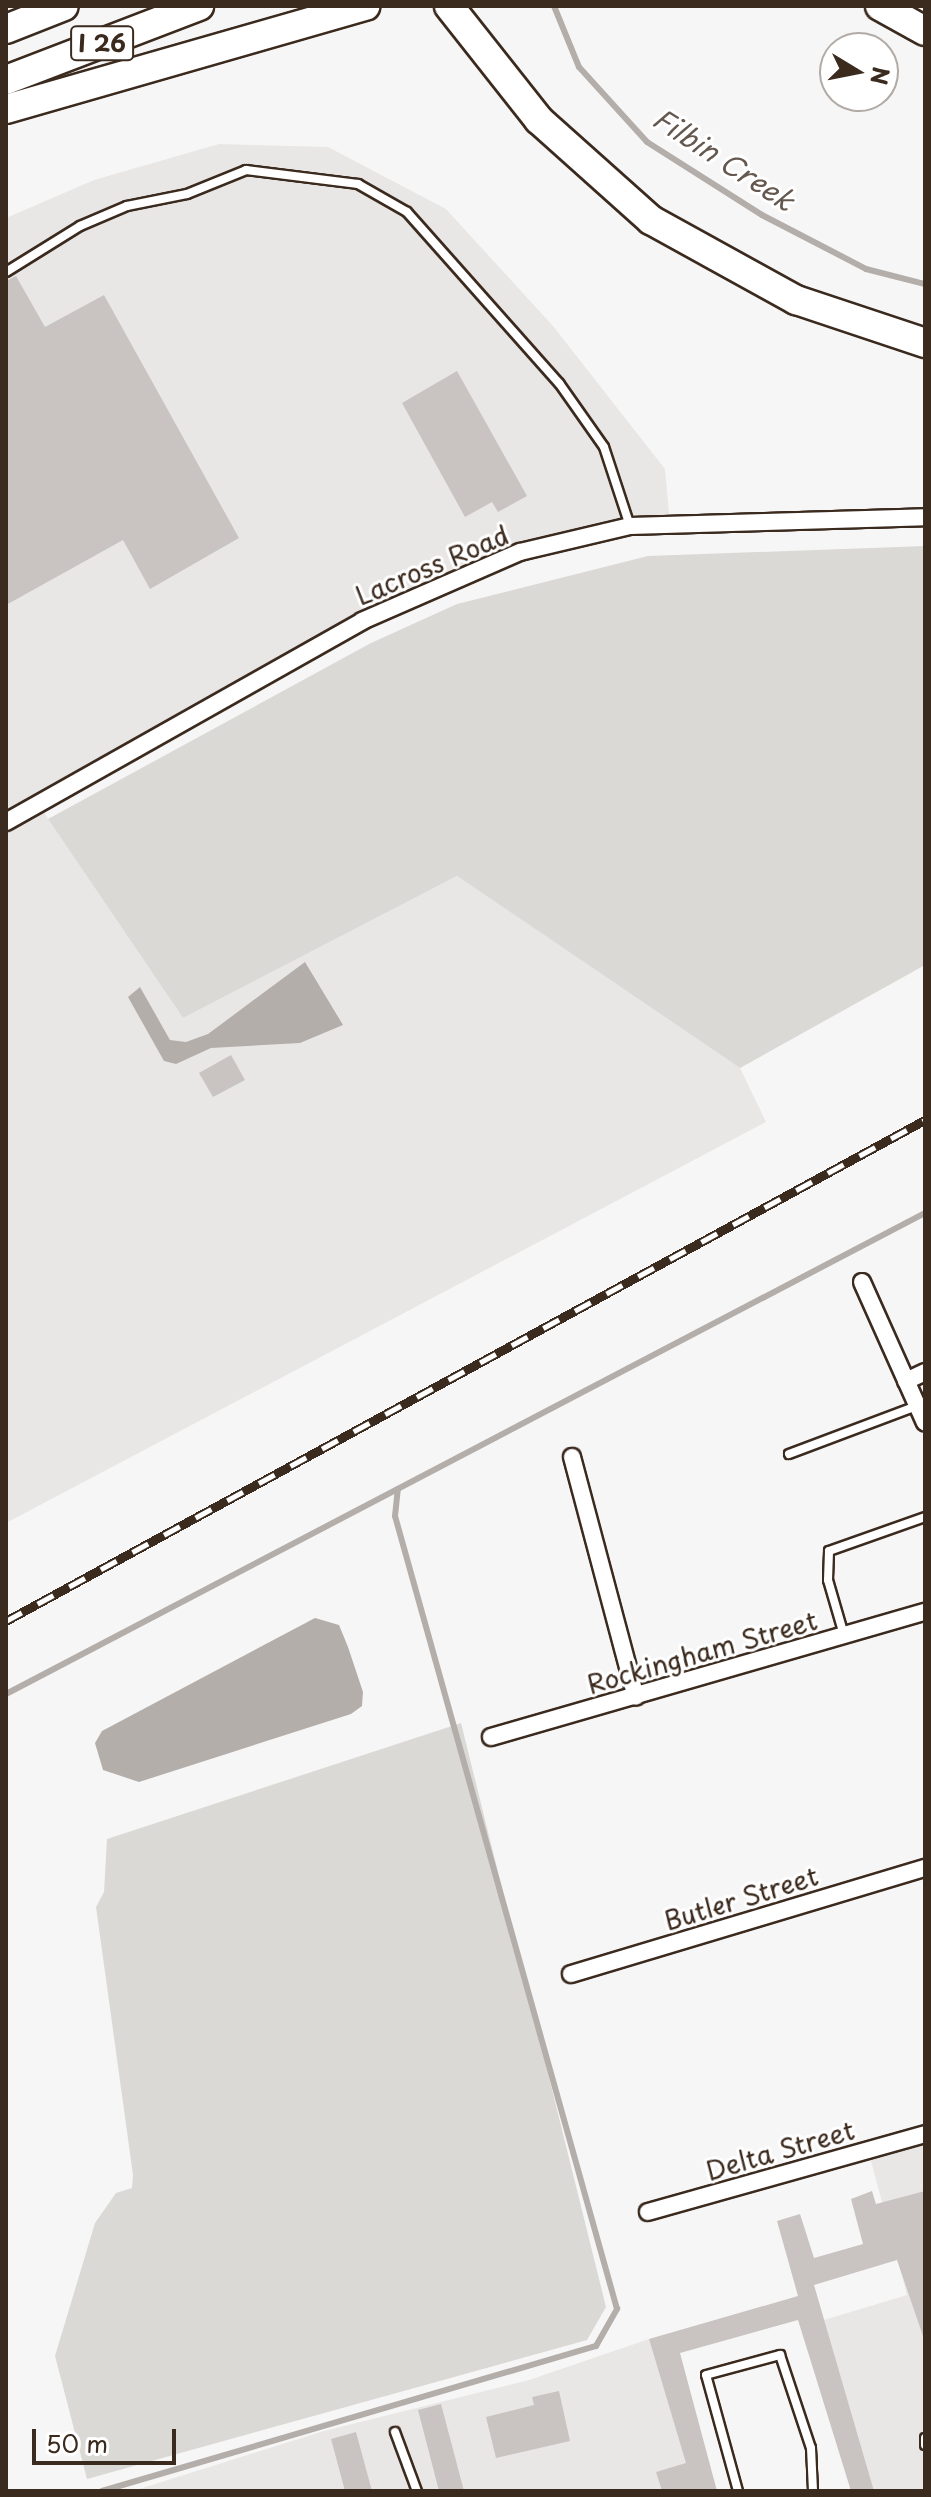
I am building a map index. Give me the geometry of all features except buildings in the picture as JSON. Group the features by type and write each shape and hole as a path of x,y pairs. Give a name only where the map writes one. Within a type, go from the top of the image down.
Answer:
{"highway":[{"name":"I 26","path":"6,29 64,6"},
{"name":"I 26","path":"6,80 199,6"},
{"path":"6,109 366,6"},
{"path":"449,6 539,120 651,220 796,300 925,343"},
{"path":"880,6 925,31"}],"street":[{"name":"Lacross Road","path":"6,822 362,621 520,552 630,526 925,517"},
{"path":"862,1282 925,1423"},
{"path":"906,1381 925,1372"},
{"path":"572,1457 636,1697"},
{"name":"Rockingham Street","path":"491,1737 925,1612"},
{"name":"Butler Street","path":"571,1974 925,1868"},
{"name":"Delta Street","path":"648,2212 925,2134"}],"lane":[{"path":"6,272 127,206 187,194 246,170 358,184 407,212 559,383 604,447 630,526"},
{"path":"789,1454 917,1406"},
{"path":"844,1636 828,1580 829,1551 925,1517"},
{"path":"738,2491 706,2375 780,2355 811,2448 813,2491"},
{"path":"395,2432 417,2491"},
{"path":"925,2438 925,2445"}],"shaded area":[{"path":"219,144 328,147 446,209 553,326 665,469 670,526 520,552 362,621 40,803 48,819 183,1018 457,876 740,1068 766,1122 6,1523 6,218 94,180"},
{"path":"925,546 925,965 740,1068 457,876 183,1018 48,819 371,643 457,604 648,556"},
{"path":"305,962 343,1025 300,1043 211,1048 176,1064 164,1061 128,997 140,987 170,1040 186,1042 208,1034"},
{"path":"315,1618 339,1625 348,1647 363,1692 362,1706 351,1714 139,1782 103,1770 95,1743 102,1731"},
{"path":"461,1723 606,2307 587,2340 87,2479 55,2356 95,2223 116,2193 132,2188 133,2175 96,1907 104,1892 107,1839"},
{"path":"925,2134 925,2491 874,2491 824,2320 907,2295 868,2150"},
{"path":"649,2339 695,2491 133,2491 324,2431 529,2380"}],"waterway":[{"name":"Filbin Creek","path":"554,6 579,67 647,142 762,215 866,269 925,284"},
{"path":"6,1694 925,1213"},
{"path":"102,2491 596,2346 617,2309 395,1516 398,1489"}],"railway":[{"path":"6,1621 925,1120"}]}
